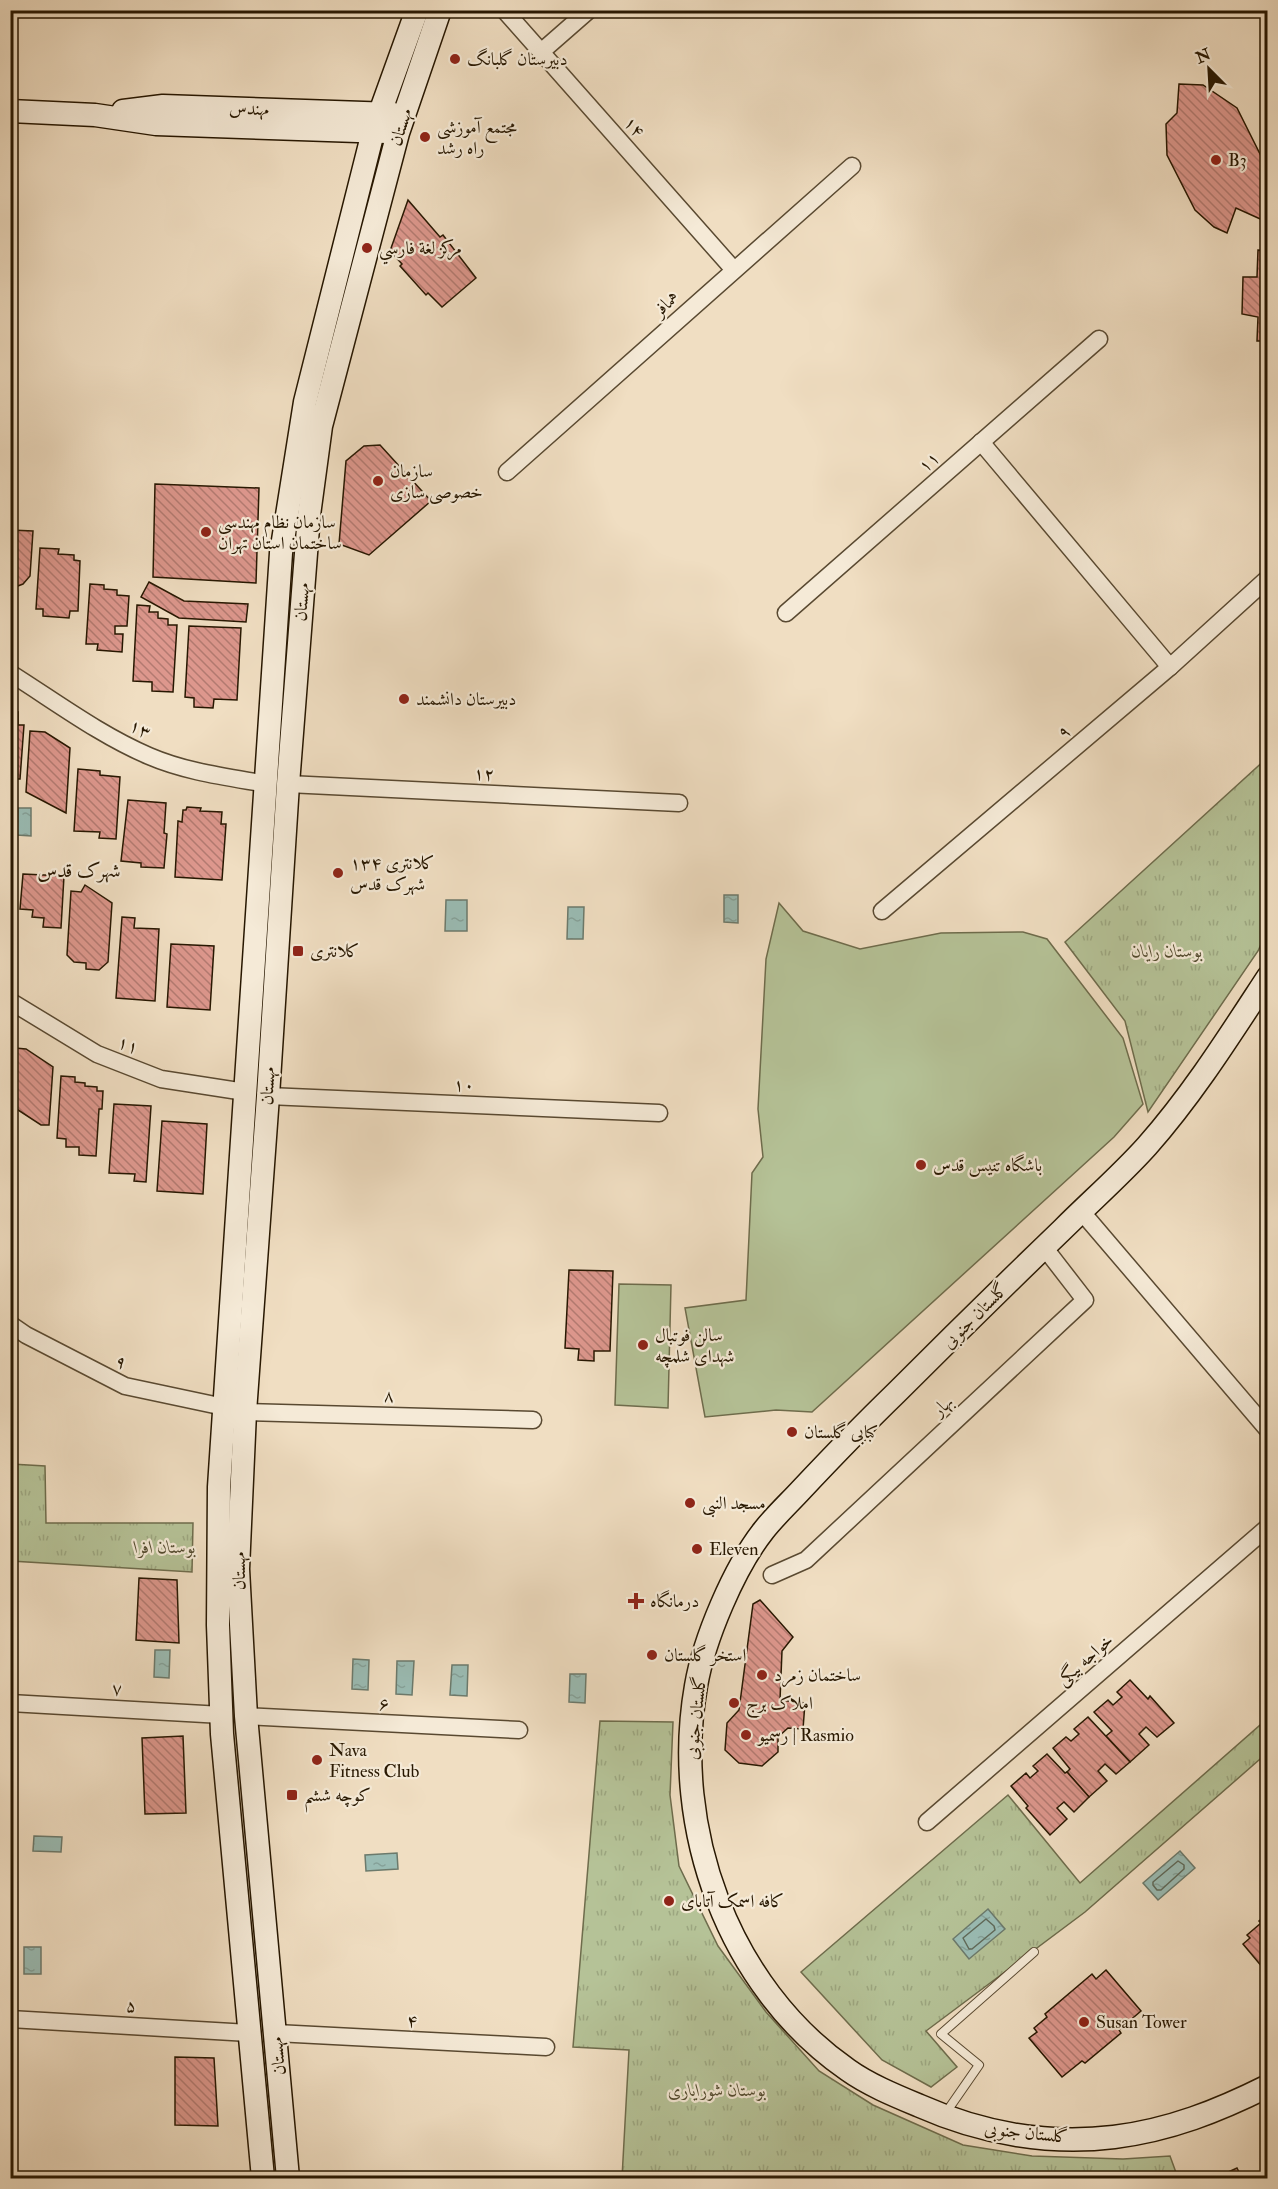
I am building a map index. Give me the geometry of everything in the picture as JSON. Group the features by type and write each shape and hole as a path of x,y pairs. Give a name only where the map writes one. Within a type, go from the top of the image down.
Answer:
{"street":[{"path":"263,2178 222,1715 218,1625 219,1486 234,1409 245,1092 277,784 282,542 305,402 376,123 417,10"},
{"name":"مهستان","path":"288,2178 246,1716 238,1569 234,1409 268,1096 277,784 321,426 401,123 440,10"},
{"name":"۱۴","path":"504,10 734,270"},
{"path":"541,52 589,10"},
{"name":"مهندس","path":"10,111 95,115 156,124 401,123"},
{"name":"همافر","path":"507,472 852,166"},
{"name":"۱۱","path":"786,613 1099,339"},
{"path":"981,442 1170,667"},
{"path":"280,572 304,573"},
{"name":"۹","path":"882,911 1170,667 1268,578"},
{"name":"۱۳","path":"10,673 98,730 150,757 200,772 277,784"},
{"name":"۱۲","path":"277,784 680,803"},
{"name":"گلستان جنوبی","path":"1268,977 1203,1075 1146,1147 847,1441 764,1530 730,1585 706,1647 696,1685 690,1763 698,1832 708,1872 722,1909 753,1971 776,2003 808,2037 849,2070 893,2095 974,2127 1020,2136 1072,2139 1112,2137 1164,2127 1222,2109 1268,2086"},
{"name":"۱۱","path":"10,1000 97,1054 161,1079 245,1092"},
{"path":"245,1092 268,1096"},
{"name":"۱۰","path":"268,1096 659,1113"},
{"path":"1081,1211 1268,1430"},
{"name":"بهار","path":"772,1575 806,1560 1085,1300 1044,1247"},
{"name":"۹","path":"10,1324 26,1335 125,1386 234,1409"},
{"name":"۸","path":"234,1409 533,1420"},
{"name":"خواجه بیگی","path":"927,1822 1268,1527"},
{"name":"۷","path":"10,1703 222,1715"},
{"path":"222,1715 246,1716"},
{"name":"۶","path":"246,1716 519,1730"},
{"name":"۵","path":"10,2019 249,2033"},
{"path":"249,2033 276,2033"},
{"name":"۴","path":"276,2033 546,2048"}],"lane":[{"path":"943,2116 979,2065 941,2034 1034,1952"}],"green space":[{"name":"بوستان رایان","path":"1267,758 1267,931 1258,951 1148,1112 1125,1021 1065,942"},
{"name":"باشگاه تنیس قدس","path":"779,903 803,931 860,949 941,933 1023,932 1047,939 1123,1038 1143,1104 1114,1137 812,1412 776,1410 705,1417 685,1308 746,1300 752,1173 763,1157 758,1109 766,959"},
{"name":"سالن فوتبال شهدای شلمچه","path":"619,1284 671,1285 668,1408 615,1405"},
{"name":"بوستان افرا","path":"11,1464 45,1466 46,1523 193,1523 192,1572 11,1561"},
{"path":"1267,1719 1267,1753 1085,1912 926,2031 957,2067 931,2087 882,2060 801,1972 1008,1795 1080,1883"},
{"name":"بوستان شورایاری","path":"600,1721 673,1722 670,1795 679,1866 718,1946 766,2012 819,2071 873,2105 963,2145 1032,2156 1123,2159 1170,2156 1178,2178 622,2178 629,2050 573,2047"}],"water":[{"path":"18,808 31,808 31,836 17,835"},
{"path":"724,895 738,895 738,923 724,922"},
{"path":"446,900 467,900 467,931 445,931"},
{"path":"568,907 584,907 583,939 567,939"},
{"path":"155,1650 170,1650 169,1678 154,1677"},
{"path":"353,1659 369,1660 368,1690 352,1689"},
{"path":"397,1661 414,1661 412,1695 396,1694"},
{"path":"452,1665 468,1665 467,1696 450,1695"},
{"path":"570,1674 586,1674 585,1703 569,1702"},
{"path":"34,1836 62,1837 61,1852 33,1851"},
{"path":"1180,1851 1195,1868 1158,1900 1143,1883"},
{"path":"397,1853 398,1869 366,1871 365,1855"},
{"path":"988,1909 1005,1929 969,1959 953,1939"},
{"path":"24,1947 41,1947 41,1974 24,1974"}],"building":[{"name":"B3","path":"1179,84 1203,85 1237,108 1268,170 1267,222 1236,208 1227,233 1214,227 1195,210 1167,155 1166,124 1177,113"},
{"path":"408,200 440,237 443,235 476,278 442,307 428,293 426,295 390,251"},
{"path":"1258,250 1268,251 1268,341 1257,341 1258,317 1242,314 1243,277 1257,277"},
{"name":"سازمان خصوصی سازی","path":"380,445 431,501 369,555 339,544 346,461 364,446"},
{"name":"سازمان نظام مهندسی ساختمان استان تهران","path":"155,484 259,488 256,583 153,577"},
{"path":"10,530 33,531 30,576 23,584 10,589"},
{"path":"40,548 59,549 58,554 74,555 74,560 80,561 78,611 70,611 69,618 43,616 43,609 36,609"},
{"path":"149,582 184,601 248,604 246,622 179,618 141,597"},
{"path":"90,584 104,585 104,589 117,590 117,595 129,596 127,626 115,626 115,634 123,634 122,652 97,650 98,644 86,644"},
{"path":"137,605 150,606 149,612 158,612 158,618 168,619 168,625 177,625 173,692 152,691 152,682 133,681"},
{"path":"189,626 241,628 237,700 214,699 213,708 194,707 194,698 185,697"},
{"path":"10,711 18,712 18,725 24,725 20,779 15,779 15,783 10,782"},
{"path":"30,731 45,732 70,748 66,813 26,792"},
{"path":"78,769 100,771 100,775 120,777 116,839 99,838 100,832 74,831"},
{"path":"128,800 166,803 164,833 167,834 164,868 141,867 141,863 121,861"},
{"path":"187,807 201,808 200,811 222,812 221,824 226,824 222,880 175,877 178,821 182,822 183,810"},
{"path":"10,838 17,838 12,901 10,901"},
{"path":"23,874 64,876 61,928 43,927 44,918 32,917 33,910 20,909"},
{"path":"85,885 112,903 108,962 99,970 86,969 86,963 74,962 67,955 71,891 81,892"},
{"path":"122,917 135,918 134,928 159,929 155,1001 116,998"},
{"path":"171,944 214,946 210,1010 167,1007"},
{"path":"15,1048 26,1049 53,1067 49,1125 41,1125 12,1106"},
{"path":"61,1076 75,1077 75,1082 85,1083 85,1086 97,1087 97,1091 103,1091 102,1109 99,1109 96,1156 79,1155 79,1147 66,1147 66,1139 57,1138"},
{"path":"114,1104 151,1106 146,1182 134,1181 135,1174 109,1173"},
{"path":"162,1121 207,1124 203,1194 157,1191"},
{"path":"569,1270 613,1271 610,1351 594,1351 594,1361 578,1360 579,1349 565,1348"},
{"path":"139,1578 177,1580 179,1643 136,1640"},
{"name":"ساختمان زمرد","path":"760,1600 793,1637 782,1651 780,1700 805,1703 803,1729 788,1728 778,1737 778,1752 762,1766 739,1763 725,1750 727,1723 739,1710 753,1604"},
{"path":"1130,1680 1148,1699 1150,1696 1174,1723 1157,1737 1146,1727 1139,1734 1149,1745 1130,1762 1106,1736 1112,1731 1094,1712 1108,1700 1113,1705 1122,1697 1117,1692"},
{"path":"1088,1717 1130,1762 1116,1774 1105,1764 1098,1771 1107,1781 1089,1797 1067,1772 1070,1769 1053,1748 1066,1737 1071,1741 1079,1734 1074,1729"},
{"path":"183,1736 186,1813 145,1814 142,1738"},
{"path":"1047,1754 1089,1797 1074,1812 1064,1802 1057,1808 1067,1819 1050,1835 1026,1808 1028,1806 1011,1786 1026,1773 1030,1778 1038,1771 1033,1766"},
{"path":"1268,1913 1268,1974 1243,1944 1250,1938 1247,1935 1261,1923 1259,1921"},
{"name":"Susan Tower","path":"1106,1970 1141,2011 1119,2030 1121,2033 1085,2063 1082,2061 1062,2077 1029,2038 1037,2032 1034,2028 1047,2017 1045,2014 1092,1974 1096,1979"},
{"path":"175,2057 214,2058 218,2126 175,2125"},
{"path":"1237,2168 1242,2178 1215,2178"}],"place":[{"name":"دبیرستان گلبانگ","path":"455,59"},
{"name":"مجتمع آموزشی راه رشد","path":"425,137"},
{"name":"B3","path":"1216,160"},
{"name":"مركز لغة فارسي","path":"367,248"},
{"name":"سازمان خصوصی سازی","path":"378,481"},
{"name":"سازمان نظام مهندسی ساختمان استان تهران","path":"206,532"},
{"name":"دبیرستان دانشمند","path":"404,699"},
{"name":"کلانتری ۱۳۴ شهرک قدس","path":"338,873"},
{"name":"کلانتری","path":"298,951"},
{"name":"باشگاه تنیس قدس","path":"921,1165"},
{"name":"سالن فوتبال شهدای شلمچه","path":"643,1345"},
{"name":"کبابی گلستان","path":"792,1432"},
{"name":"مسجد النبی","path":"690,1503"},
{"name":"Eleven","path":"697,1549"},
{"name":"درمانگاه","path":"636,1601"},
{"name":"استخر گلستان","path":"652,1655"},
{"name":"ساختمان زمرد","path":"762,1675"},
{"name":"املاک برج","path":"734,1703"},
{"name":"رسمیو | Rasmio","path":"746,1735"},
{"name":"Nava Fitness Club","path":"317,1760"},
{"name":"کوچه ششم","path":"292,1795"},
{"name":"کافه اسمک آتابای","path":"669,1901"},
{"name":"Susan Tower","path":"1084,2022"}],"district":[{"name":"شهرک قدس","path":"79,870"}]}
